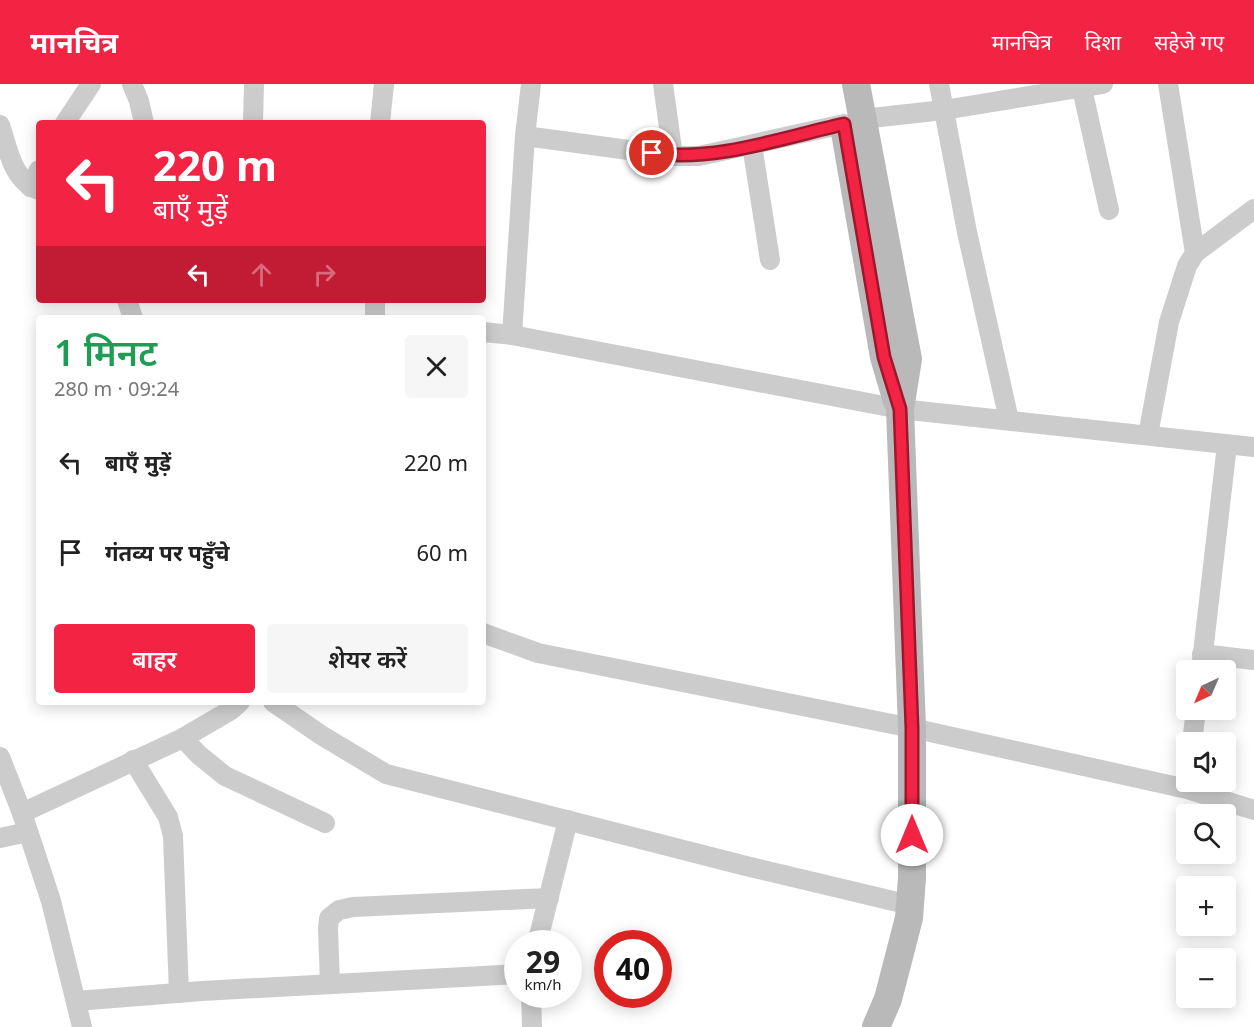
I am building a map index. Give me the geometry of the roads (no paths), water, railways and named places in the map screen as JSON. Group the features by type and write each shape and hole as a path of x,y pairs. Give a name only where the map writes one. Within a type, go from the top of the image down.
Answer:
{"street":[{"path":"67,120 91,84"},
{"path":"132,84 140,101 143,120"},
{"path":"253,120 254,84"},
{"path":"380,120 384,84"},
{"path":"512,335 525,136 531,84"},
{"path":"663,84 673,156"},
{"path":"837,84 853,122 908,358 900,409 912,728 910,904 909,918 888,999 876,1027"},
{"path":"853,122 856,84"},
{"path":"939,84 967,232 1009,420"},
{"path":"525,136 673,156 699,156 853,122 944,110 1103,84"},
{"path":"1168,84 1195,253"},
{"path":"1081,86 1109,210"},
{"path":"0,124 14,168 36,182"},
{"path":"752,146 770,261"},
{"path":"1148,435 1169,322 1187,266 1195,253 1254,209"},
{"path":"486,332 512,335 900,409 1254,447"},
{"path":"1202,660 1227,445"},
{"path":"486,634 538,653 1176,783"},
{"path":"1236,661 1254,660"},
{"path":"22,813 183,738 237,705"},
{"path":"277,705 321,735 386,774 746,866 910,904"},
{"path":"183,738 199,755 225,776 325,824"},
{"path":"0,757 22,813 51,901 82,1027"},
{"path":"133,760 168,818 172,836 179,993"},
{"path":"1206,792 1254,810"},
{"path":"541,930 568,820"},
{"path":"0,838 28,832"},
{"path":"330,984 329,918 339,910 353,907 549,898"},
{"path":"76,1000 504,975"},
{"path":"531,1008 532,1027"}]}
